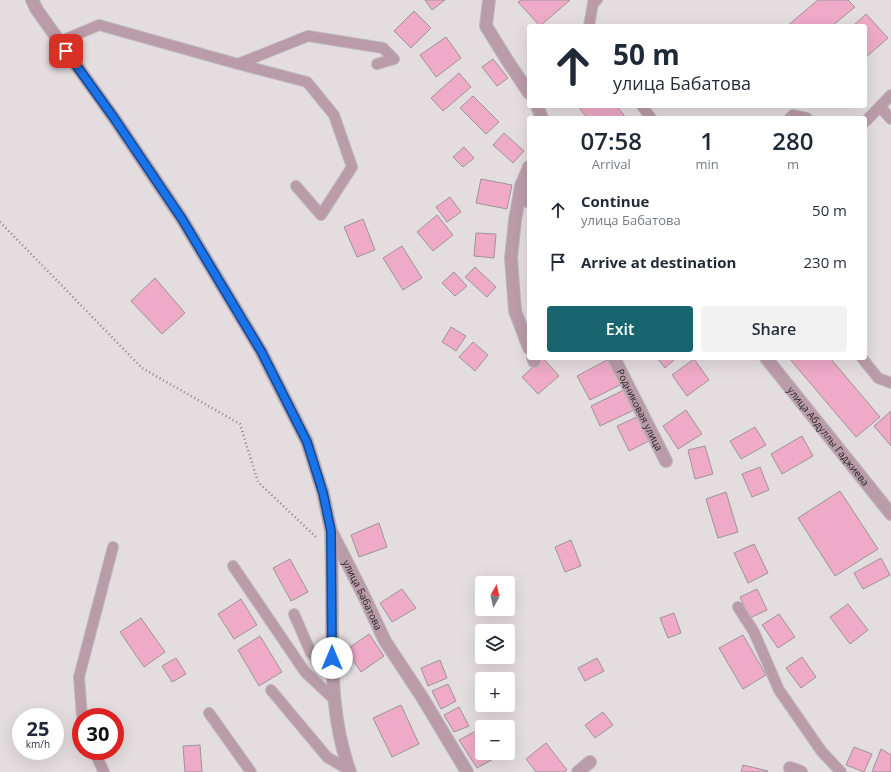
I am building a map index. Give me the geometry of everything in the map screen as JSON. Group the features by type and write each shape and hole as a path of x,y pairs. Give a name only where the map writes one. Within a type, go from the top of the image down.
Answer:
{"street":[{"name":"улица Бабатова","path":"32,0 37,10 114,118 182,219 261,351 307,442 323,493 331,531 385,641 422,697 467,772"},
{"path":"490,0 486,26 527,90"},
{"path":"527,172 521,186 515,220 511,258 514,311 527,343"},
{"path":"521,186 527,198"},
{"name":"Родниковая улица","path":"615,360 666,461"},
{"name":"улица Абдуллы Гаджиева","path":"768,360 891,514"},
{"path":"331,531 332,674 336,717 343,754 349,771"},
{"path":"578,772 590,762"}],"lane":[{"path":"589,24 593,3 597,0"},
{"path":"59,42 99,25 307,82 334,115 352,167 321,215 296,186"},
{"path":"238,64 308,36 383,48 394,59 377,64"},
{"path":"867,120 891,95"},
{"path":"880,107 891,119"},
{"path":"864,360 878,378 891,383"},
{"path":"81,708 79,677 113,547"},
{"path":"233,566 304,672 334,699"},
{"path":"738,607 754,632 779,690 822,752 841,772"},
{"path":"294,614 311,653 332,674"},
{"path":"271,690 327,757 349,771"},
{"path":"209,713 251,772"},
{"path":"98,760 104,772"}],"path":[{"path":"0,222 142,368 240,424 258,482 322,543"}],"building":[{"path":"425,0 445,0 432,10"},
{"path":"521,0 570,0 542,24 538,24 518,2"},
{"path":"818,0 848,0 855,7 834,24 789,24"},
{"path":"414,11 431,28 411,48 394,31"},
{"path":"866,14 888,38 867,56 867,24 855,24"},
{"path":"446,37 461,58 436,77 420,55"},
{"path":"493,59 508,78 497,86 482,67"},
{"path":"459,73 471,87 443,111 431,98"},
{"path":"473,96 499,122 486,134 460,108"},
{"path":"580,108 618,108 624,116 586,116"},
{"path":"504,133 524,151 513,163 493,145"},
{"path":"464,147 474,158 463,167 453,157"},
{"path":"481,179 512,185 507,209 476,203"},
{"path":"450,197 461,212 447,222 436,207"},
{"path":"437,215 453,235 433,251 417,232"},
{"path":"363,219 375,250 357,257 344,227"},
{"path":"476,233 496,234 494,258 474,256"},
{"path":"402,246 422,278 403,290 383,258"},
{"path":"475,267 496,287 487,297 465,277"},
{"path":"454,272 467,286 455,296 442,283"},
{"path":"155,278 185,313 162,334 131,301"},
{"path":"451,327 466,336 456,351 442,342"},
{"path":"473,342 488,355 475,371 459,357"},
{"path":"541,360 545,360 559,376 538,394 522,377"},
{"path":"610,360 622,384 590,400 577,376"},
{"path":"659,360 674,360 665,368"},
{"path":"695,360 709,380 687,396 672,375"},
{"path":"791,360 832,360 880,417 856,437"},
{"path":"624,390 634,410 600,426 591,406"},
{"path":"686,410 702,434 678,449 663,426"},
{"path":"891,411 891,446 874,426"},
{"path":"637,417 649,441 629,451 617,426"},
{"path":"755,427 766,445 741,459 730,441"},
{"path":"802,436 813,456 782,474 771,454"},
{"path":"705,446 713,474 695,479 688,450"},
{"path":"760,467 769,490 752,497 742,474"},
{"path":"840,491 878,549 835,576 798,518"},
{"path":"726,492 738,532 718,538 706,499"},
{"path":"379,523 387,547 359,557 351,535"},
{"path":"571,540 581,566 565,572 555,547"},
{"path":"754,544 768,573 748,583 734,553"},
{"path":"881,558 890,575 863,589 854,573"},
{"path":"290,559 308,592 291,601 273,568"},
{"path":"402,589 416,608 392,622 380,603"},
{"path":"757,589 767,610 750,618 740,597"},
{"path":"241,599 257,625 234,639 218,614"},
{"path":"848,604 868,630 850,644 830,617"},
{"path":"674,613 681,633 668,638 660,618"},
{"path":"779,614 795,637 778,648 762,625"},
{"path":"141,618 165,652 144,667 120,632"},
{"path":"369,634 384,656 361,672 346,650"},
{"path":"743,635 766,675 743,689 719,648"},
{"path":"260,636 282,672 259,686 238,650"},
{"path":"802,657 816,677 801,688 786,668"},
{"path":"176,658 186,674 172,682 162,666"},
{"path":"597,658 604,671 585,681 578,668"},
{"path":"440,660 447,678 428,686 421,668"},
{"path":"448,684 456,701 441,709 432,691"},
{"path":"401,705 419,744 392,757 373,718"},
{"path":"459,707 469,726 454,732 444,715"},
{"path":"603,712 613,725 595,738 585,725"},
{"path":"475,732 475,760 491,760 477,768 459,740"},
{"path":"546,743 567,770 564,772 536,772 526,759"},
{"path":"200,745 202,772 185,772 183,746"},
{"path":"854,747 872,754 864,772 846,765"},
{"path":"881,749 891,755 891,772 872,772"},
{"path":"743,765 768,771 741,772"}],"route":[{"path":"66,51 114,118 182,219 261,351 307,442 323,493 331,531 332,658"}]}
